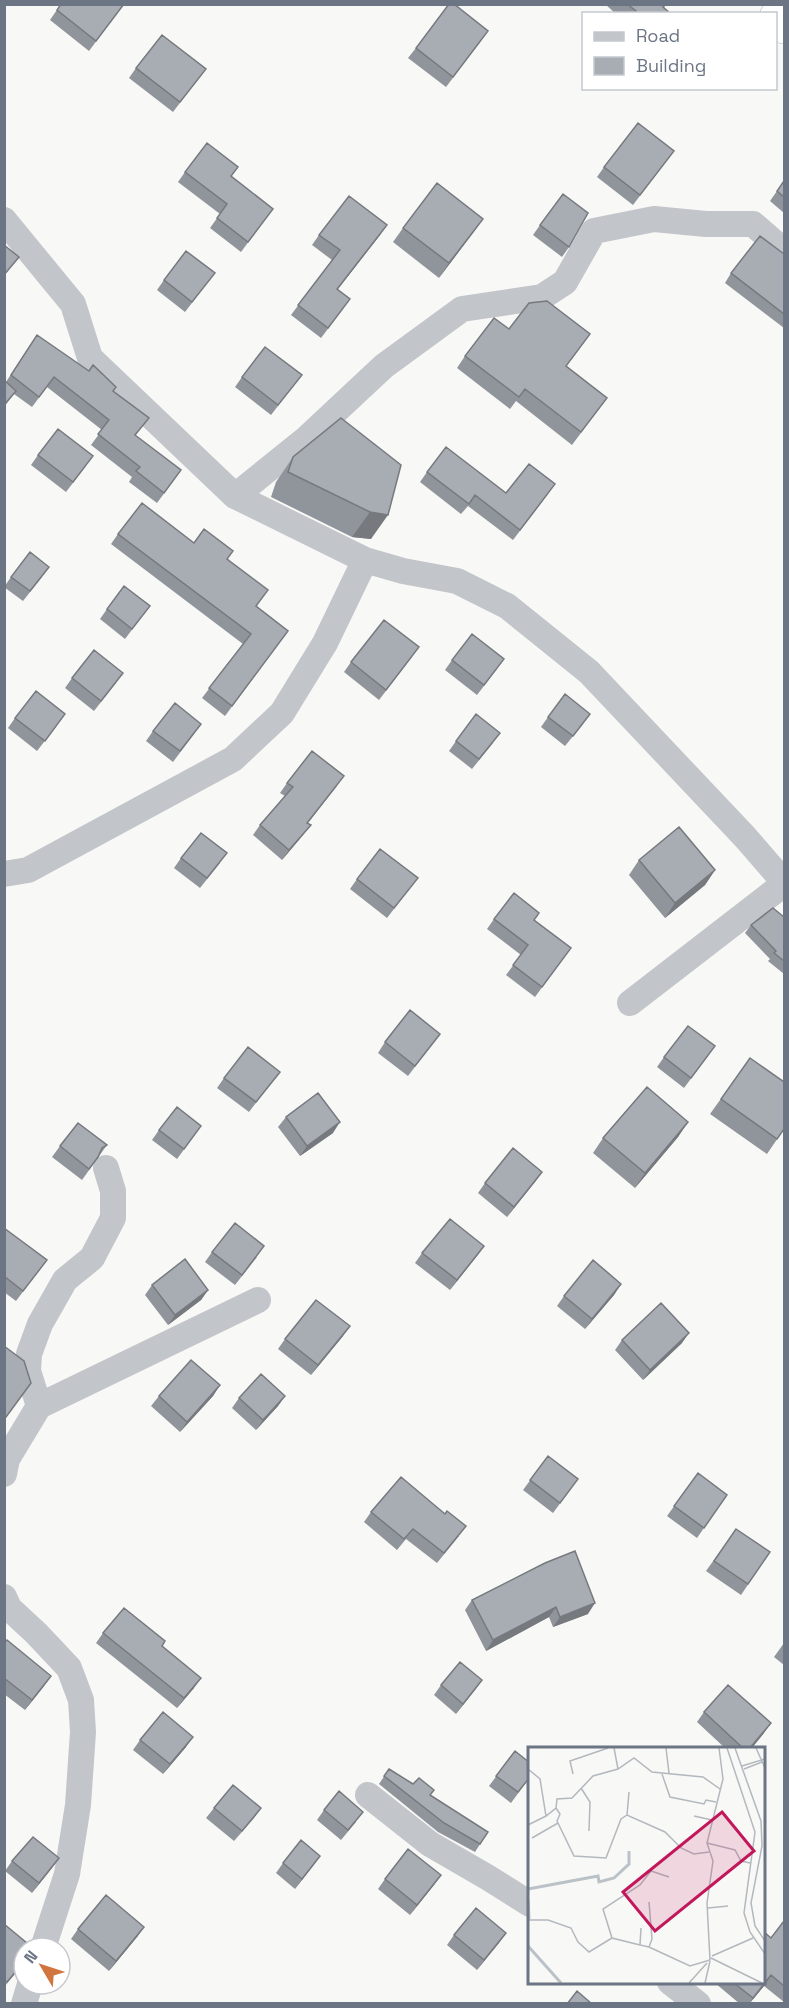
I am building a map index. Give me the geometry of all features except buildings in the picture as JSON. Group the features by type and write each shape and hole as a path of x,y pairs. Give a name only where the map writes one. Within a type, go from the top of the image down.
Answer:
{"street":[{"path":"234,496 308,438 384,366 462,309 542,297 566,282 594,231 654,219 706,224 753,224 784,251"},
{"path":"4,220 73,304 90,358 234,496 365,560 403,571 457,581 507,606 589,672 745,837 784,883 630,1003"},
{"path":"4,874 28,870 233,759 282,713 325,643 365,560"},
{"path":"39,1406 28,1371 29,1354 40,1324 65,1280 92,1258 113,1218 113,1191 106,1168"},
{"path":"4,1474 7,1459 39,1406 258,1300"},
{"path":"4,1597 9,1608 69,1668 81,1700 83,1732 78,1805 68,1874 47,1936"},
{"path":"368,1795 430,1844 528,1903"},
{"path":"671,1984 698,2004"}]}
